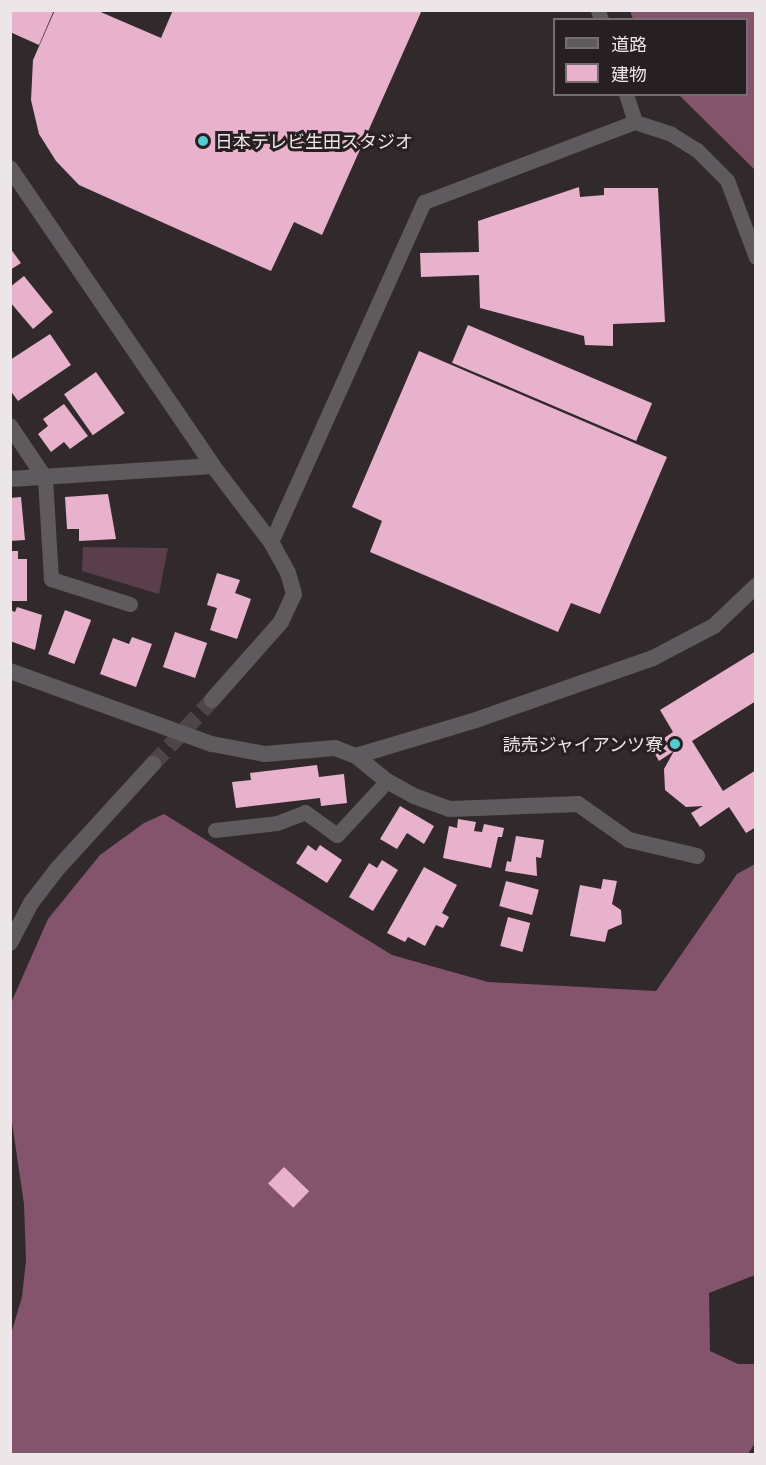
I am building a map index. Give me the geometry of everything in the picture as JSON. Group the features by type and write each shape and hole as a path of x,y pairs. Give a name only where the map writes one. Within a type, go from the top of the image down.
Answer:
{"street":[{"path":"10,168 213,466 271,542 288,573 294,594 281,622 212,700"},
{"path":"10,426 45,478"},
{"path":"10,478 45,478 213,466"},
{"path":"356,756 477,720 652,658 714,626 756,586"},
{"path":"10,670 212,744 265,754 335,748 356,756 387,781 449,809 578,804 629,840 697,856"},
{"path":"10,944 31,903 58,868 153,764"}],"lane":[{"path":"627,96 635,122"},
{"path":"271,542 424,202 635,122 680,139 697,150 727,180 756,256"},
{"path":"45,478 51,579 130,604"},
{"path":"214,830 277,823 305,812 337,835 387,781"}],"shaded area":[{"path":"630,11 755,11 755,170 680,96 748,96 748,18 633,18"},
{"path":"83,547 168,548 159,594 82,571"},
{"path":"164,814 392,955 488,982 656,991 737,874 755,864 755,1275 709,1293 710,1351 738,1364 755,1364 755,1443 748,1454 11,1454 11,1334 22,1297 26,1260 24,1204 10,1109 11,1003 48,919 100,855 144,823"}],"building":[{"path":"10,10 54,10 39,45 10,32"},
{"name":"日本テレビ生田スタジオ","path":"55,10 96,10 161,38 173,10 422,10 322,235 294,222 271,271 79,185 56,161 39,134 31,100 33,60"},
{"path":"579,187 580,197 604,195 604,188 658,188 665,322 613,324 613,346 585,345 584,336 480,308 479,275 421,277 420,253 479,252 478,221"},
{"path":"10,248 21,263 10,270"},
{"path":"24,276 53,312 33,329 10,302 10,287"},
{"path":"468,325 652,403 636,441 452,363"},
{"path":"50,334 71,365 18,401 10,390 10,360"},
{"path":"419,351 667,457 600,614 571,603 558,632 370,552 382,521 352,507"},
{"path":"96,372 125,413 93,435 64,394"},
{"path":"64,404 88,436 70,449 64,442 51,452 38,434 48,426 43,419"},
{"path":"108,494 116,539 79,541 79,529 67,529 65,497"},
{"path":"21,497 25,540 10,541 10,498"},
{"path":"10,551 18,551 18,559 27,559 27,601 10,601"},
{"path":"217,573 240,580 235,593 251,599 237,639 210,630 217,608 207,605"},
{"path":"17,607 42,615 35,650 10,641 10,610 15,612"},
{"path":"65,610 91,620 74,664 48,654"},
{"path":"175,632 207,643 195,678 163,667"},
{"path":"132,637 152,644 136,687 100,674 113,638 129,644"},
{"name":"読売ジャイアンツ寮","path":"756,651 756,701 692,741 723,791 756,770 756,827 746,833 729,807 700,827 691,813 703,806 686,807 665,790 664,769 674,751 659,761 651,747 673,732 660,710"},
{"path":"317,765 319,777 344,774 347,803 321,806 320,798 236,808 232,782 251,780 250,773"},
{"path":"400,806 434,826 424,844 407,833 397,849 380,839"},
{"path":"458,819 476,822 474,831 482,832 484,824 504,828 502,837 498,837 491,868 443,858 449,826 457,828"},
{"path":"516,836 544,840 541,858 536,857 537,876 505,871 507,861 511,862"},
{"path":"308,845 316,851 320,845 342,860 327,883 296,863"},
{"path":"382,860 398,870 373,911 349,897 369,863 377,868"},
{"path":"424,867 457,885 442,913 449,917 443,928 436,925 425,946 408,937 405,942 387,933"},
{"path":"603,879 617,881 612,904 621,910 622,924 608,930 605,942 570,936 580,885 601,889"},
{"path":"506,881 539,890 532,915 499,906"},
{"path":"508,917 530,923 522,952 500,946"},
{"path":"284,1167 309,1191 293,1208 268,1184"}],"tunnel":[{"path":"153,764 212,700"}],"place":[{"name":"日本テレビ生田スタジオ","path":"203,141"},
{"name":"読売ジャイアンツ寮","path":"675,744"}]}
